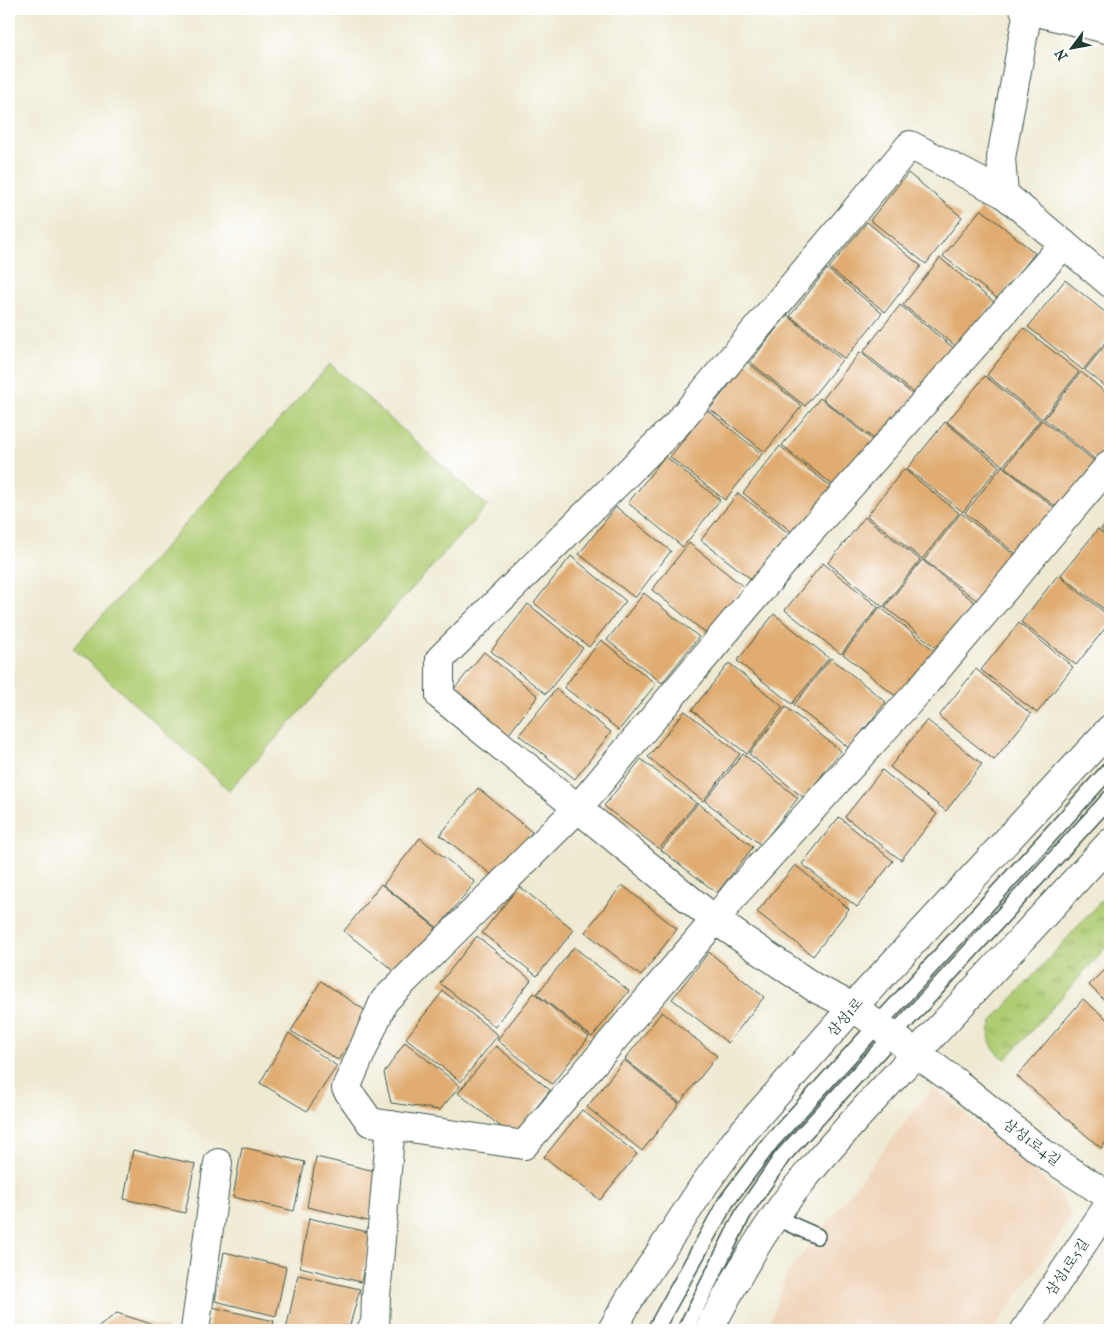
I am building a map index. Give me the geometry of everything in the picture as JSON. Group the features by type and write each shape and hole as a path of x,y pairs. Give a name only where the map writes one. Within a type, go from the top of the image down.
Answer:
{"street":[{"path":"1110,30 1026,9 1001,158 1004,194 1110,283"},
{"name":"삼성1로4길","path":"1004,194 910,145 676,425 440,658 440,696 716,920 815,988 853,1007 957,1083 1044,1153 1110,1197"},
{"path":"1064,244 800,543 578,808 384,1001 346,1088 370,1122 524,1145 716,920 737,892 917,693 1110,464"},
{"name":"삼성1로","path":"612,1330 629,1300 699,1192 737,1139 853,1007 1110,729"},
{"path":"709,1330 746,1262 774,1217 823,1156 1110,843"},
{"path":"374,1330 391,1125"},
{"path":"195,1330 218,1163"},
{"name":"삼성1로5길","path":"1025,1330 1110,1203"}],"lane":[{"path":"685,1330 743,1214 782,1157 885,1030 1110,769"},
{"path":"655,1330 726,1202 771,1142 821,1085 885,1030 1110,798"},
{"path":"774,1217 817,1236"}],"shaded area":[{"path":"933,1087 1059,1193 1072,1218 993,1330 767,1330 787,1274"}],"green space":[{"path":"330,364 487,506 229,790 73,648"},
{"path":"1110,891 1110,943 1006,1059 996,1051 990,1042 989,1032 993,1020"}],"building":[{"path":"908,173 962,217 926,264 870,220"},
{"path":"981,209 1035,253 999,300 943,256"},
{"path":"867,222 921,266 885,312 829,268"},
{"path":"940,258 994,302 958,348 903,305"},
{"path":"827,269 882,313 845,359 790,316"},
{"path":"1065,280 1110,316 1110,336 1083,370 1028,327"},
{"path":"900,305 955,349 918,396 863,352"},
{"path":"787,315 842,360 805,406 750,362"},
{"path":"1024,328 1079,372 1042,419 987,375"},
{"path":"1110,339 1110,390 1085,370"},
{"path":"860,352 915,396 878,442 823,399"},
{"path":"747,362 802,406 765,452 710,409"},
{"path":"1081,372 1110,396 1110,449 1100,463 1044,419"},
{"path":"985,376 1040,420 1003,466 947,422"},
{"path":"820,398 875,442 838,489 782,445"},
{"path":"707,410 762,454 725,500 670,457"},
{"path":"1042,420 1097,463 1060,510 1005,467"},
{"path":"945,422 999,466 963,512 907,469"},
{"path":"780,446 835,490 798,537 743,493"},
{"path":"665,456 720,500 683,547 628,503"},
{"path":"1002,466 1057,510 1020,557 965,513"},
{"path":"904,469 959,513 922,559 867,516"},
{"path":"738,493 793,537 756,583 701,540"},
{"path":"616,507 671,551 635,598 579,554"},
{"path":"961,513 1016,556 980,603 924,560"},
{"path":"865,517 920,560 883,607 828,563"},
{"path":"1110,517 1110,536 1101,529"},
{"path":"1098,529 1110,539 1110,614 1061,575"},
{"path":"689,543 744,587 707,634 652,590"},
{"path":"571,556 626,601 589,647 534,603"},
{"path":"922,560 977,604 940,651 885,607"},
{"path":"823,563 878,607 841,654 785,610"},
{"path":"1058,575 1110,617 1110,622 1076,665 1021,622"},
{"path":"644,593 699,637 662,683 607,640"},
{"path":"528,604 583,648 546,694 491,651"},
{"path":"880,607 935,651 898,698 843,654"},
{"path":"774,614 829,658 792,704 737,661"},
{"path":"1019,623 1073,667 1037,713 981,670"},
{"path":"601,640 656,684 619,730 564,687"},
{"path":"484,652 538,696 502,743 446,699"},
{"path":"831,658 886,702 849,748 794,705"},
{"path":"729,663 783,707 747,754 692,710"},
{"path":"976,669 1031,714 994,760 939,716"},
{"path":"556,689 611,732 575,779 519,735"},
{"path":"786,707 841,751 804,798 749,754"},
{"path":"685,711 740,754 703,801 648,757"},
{"path":"927,720 982,764 946,811 890,767"},
{"path":"743,754 798,798 761,845 705,801"},
{"path":"641,759 696,803 659,849 604,806"},
{"path":"882,770 937,814 901,860 845,817"},
{"path":"478,788 532,832 496,878 440,835"},
{"path":"698,803 753,847 717,893 661,850"},
{"path":"839,817 893,861 857,907 802,864"},
{"path":"420,838 475,882 438,928 383,885"},
{"path":"795,865 849,909 813,956 757,912"},
{"path":"381,884 436,928 399,975 344,931"},
{"path":"622,885 677,929 641,976 585,932"},
{"path":"519,886 574,930 537,976 482,933"},
{"path":"477,936 531,980 495,1027 440,983"},
{"path":"574,947 629,991 592,1037 537,994"},
{"path":"709,952 764,997 728,1043 672,999"},
{"path":"1110,964 1110,1006 1089,985"},
{"path":"321,981 369,1013 338,1060 291,1031"},
{"path":"443,991 498,1035 461,1082 406,1038"},
{"path":"534,993 589,1037 552,1084 497,1040"},
{"path":"1083,999 1110,1022 1110,1137 1101,1148 1017,1076"},
{"path":"662,1012 717,1056 680,1103 625,1059"},
{"path":"289,1033 337,1066 307,1111 260,1083"},
{"path":"405,1042 460,1086 440,1110 391,1103 384,1073"},
{"path":"496,1046 550,1090 514,1137 458,1093"},
{"path":"624,1060 679,1104 642,1151 587,1107"},
{"path":"582,1110 637,1154 600,1200 544,1157"},
{"path":"242,1147 305,1162 294,1211 233,1197"},
{"path":"133,1150 195,1164 185,1213 124,1199"},
{"path":"316,1157 379,1172 368,1221 307,1207"},
{"path":"309,1218 372,1233 361,1282 300,1267"},
{"path":"224,1252 286,1267 276,1316 215,1301"},
{"path":"298,1275 360,1289 350,1325 335,1330 286,1330"},
{"path":"212,1307 274,1321 272,1330 208,1330"},
{"path":"117,1313 170,1330 96,1329"}]}
